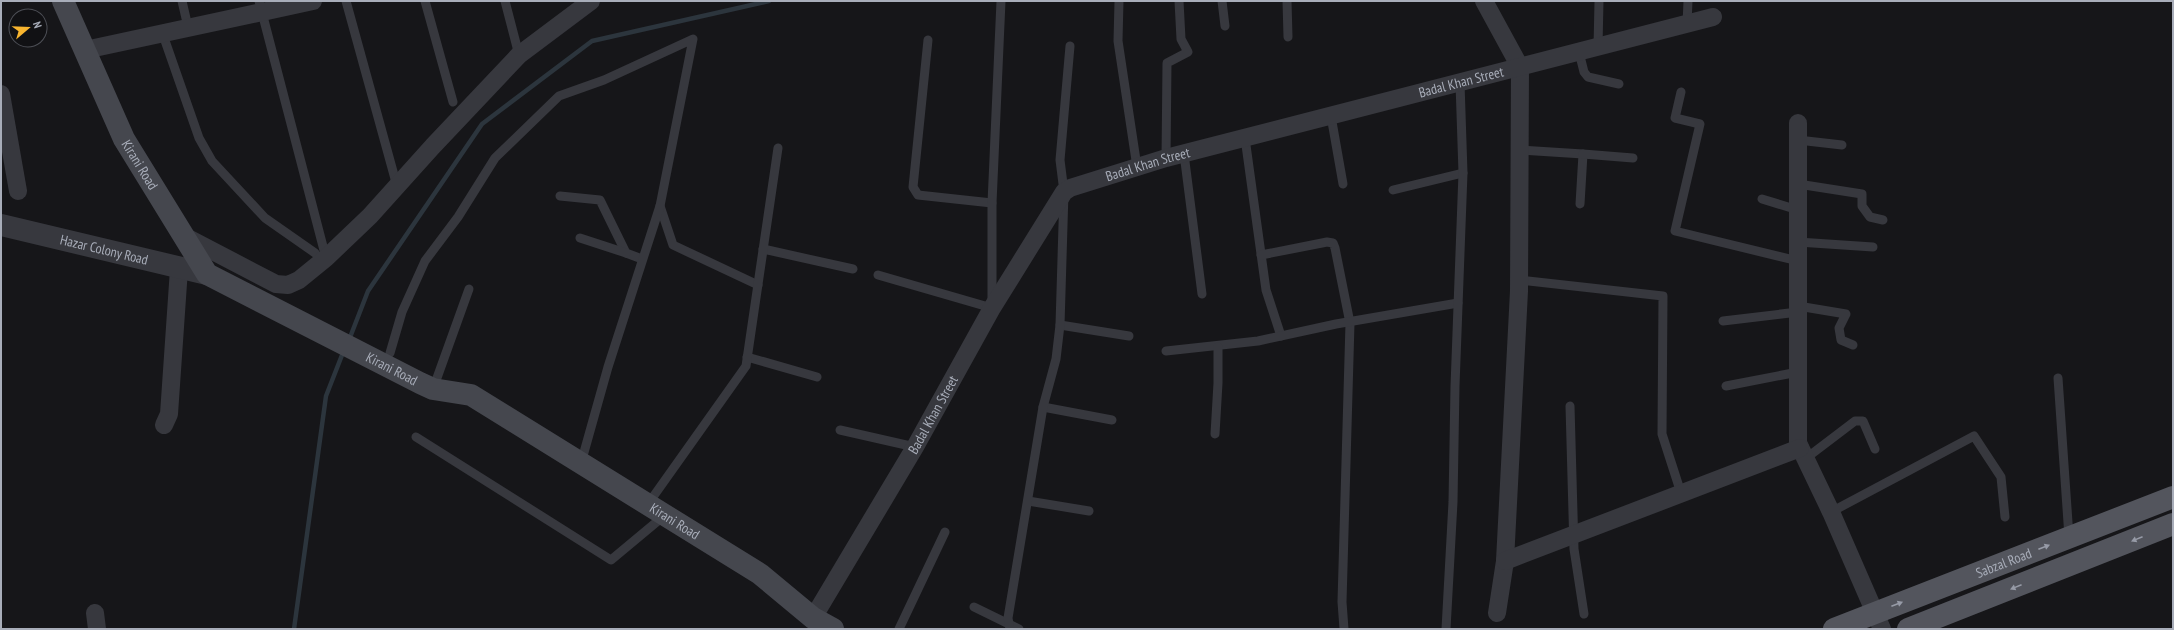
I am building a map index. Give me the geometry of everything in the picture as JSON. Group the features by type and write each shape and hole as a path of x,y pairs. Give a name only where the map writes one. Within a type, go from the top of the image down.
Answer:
{"main road":[{"name":"Kirani Road","path":"63,1 124,139 207,274 239,289 426,386 471,395 760,574 813,618 833,629"},
{"name":"Sabzal Road","path":"1834,629 1879,621 2069,537 2173,497"},
{"name":"Sabzal Road","path":"1908,629 1932,624 2173,524"}],"street":[{"path":"85,50 188,27 260,6 313,1"},
{"path":"182,235 276,284 288,285 299,280 321,256 370,216 519,56 591,1"},
{"path":"1484,1 1520,67 1519,280 1505,561 1496,612"},
{"name":"Badal Khan Street","path":"813,618 915,447 992,308 1064,192 1070,188 1166,158 1713,17"},
{"path":"1,94 18,191"},
{"path":"1798,132 1798,443 1831,512 1879,621"},
{"name":"Hazar Colony Road","path":"1,225 179,269 207,274"},
{"path":"164,425 169,414 179,269"},
{"path":"1505,561 1681,493 1802,453"}],"lane":[{"path":"182,1 188,27"},
{"path":"346,1 397,186"},
{"path":"426,1 452,102"},
{"path":"505,1 519,56"},
{"path":"878,275 992,308 992,203 1001,1"},
{"path":"1119,1 1118,41 1137,167"},
{"path":"1166,158 1167,63 1188,52 1182,39 1179,1"},
{"path":"1222,1 1224,26"},
{"path":"1287,1 1288,37"},
{"path":"1598,47 1599,1"},
{"path":"1687,24 1688,1"},
{"path":"260,6 321,256"},
{"path":"162,32 199,138 212,161 266,218 321,256"},
{"path":"390,353 402,312 425,261 458,217 494,158 559,96 604,80 693,39 660,206 608,367 581,463"},
{"path":"928,40 913,187 918,195 992,203"},
{"path":"1009,627 1008,618 1043,407 1056,359 1060,325 1064,192 1060,160 1070,46"},
{"path":"1579,52 1584,72 1588,77 1619,84"},
{"path":"1446,629 1453,502 1463,174 1460,83"},
{"path":"1681,92 1675,118 1700,124 1674,231 1798,261"},
{"path":"1331,116 1343,184"},
{"path":"1798,132 1842,144"},
{"path":"1245,138 1266,290 1281,336"},
{"path":"416,437 611,560 656,510 746,366 778,148"},
{"path":"1519,150 1633,158"},
{"path":"1184,154 1199,258 1202,294"},
{"path":"1580,204 1583,154"},
{"path":"1393,190 1463,174"},
{"path":"1798,184 1862,194 1862,206 1870,217 1883,220"},
{"path":"560,196 600,200 626,253"},
{"path":"1762,199 1798,210"},
{"path":"660,206 673,245 758,285"},
{"path":"580,238 642,259"},
{"path":"1261,254 1327,242 1332,243 1350,323 1342,602 1344,629"},
{"path":"1798,242 1873,247"},
{"path":"763,249 853,269"},
{"path":"1519,280 1663,296 1662,434 1681,493"},
{"path":"426,386 469,289"},
{"path":"1166,351 1218,347 1258,341 1336,324 1350,323 1458,303"},
{"path":"1723,321 1798,309 1846,314 1839,328 1841,340 1853,345"},
{"path":"1060,325 1129,336"},
{"path":"1215,434 1218,383 1218,347"},
{"path":"747,357 817,377"},
{"path":"1726,386 1798,372"},
{"path":"2058,378 2069,537"},
{"path":"1570,406 1575,534 1574,549 1584,614"},
{"path":"1043,407 1112,420"},
{"path":"1802,453 1855,422 1863,421 1875,449"},
{"path":"840,430 915,447"},
{"path":"1831,512 1974,436 2001,477 2005,517"},
{"path":"1028,501 1090,511"},
{"path":"899,629 945,532"},
{"path":"974,607 1009,627 1020,629"}],"waterway":[{"path":"349,340 368,291 482,124 592,41 769,1"},
{"path":"294,629 326,396 344,350"}]}
